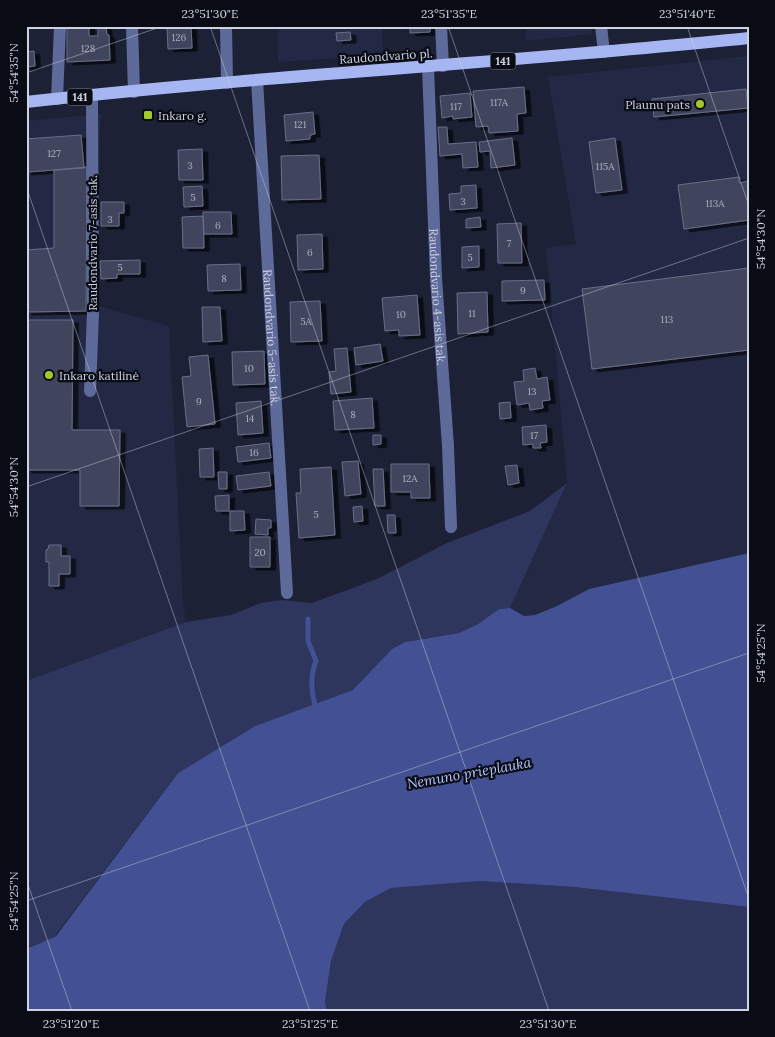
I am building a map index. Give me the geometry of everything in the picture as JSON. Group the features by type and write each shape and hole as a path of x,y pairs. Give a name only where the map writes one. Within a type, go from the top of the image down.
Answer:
{"main road":[{"name":"Raudondvario pl.","path":"26,102 257,80 443,66 749,38"}],"street":[{"path":"57,99 60,26"},
{"path":"132,26 134,92"},
{"path":"226,26 227,83"},
{"path":"440,26 443,66"},
{"path":"601,26 604,52"},
{"name":"Raudondvario 4-asis tak.","path":"428,67 436,278 448,446 451,527"},
{"name":"Raudondvario 5-asis tak.","path":"257,80 287,593"},
{"name":"Raudondvario 7-asis tak.","path":"90,391 93,312 92,96"}],"shaded area":[{"path":"277,26 382,26 383,55 278,62"},
{"path":"525,26 592,26 592,34 526,41"},
{"path":"749,56 749,553 589,589 557,606 535,615 524,616 510,608 567,483 546,248 576,244 548,77"},
{"path":"101,114 89,303 169,326 183,603 186,622 26,681 26,121"},
{"path":"567,483 510,608 499,609 478,624 459,633 405,642 392,649 354,690 255,726 178,773 55,936 26,949 26,681 186,622 231,615 261,603 282,600 312,603 377,579 447,543 530,511"},
{"path":"480,881 574,887 749,907 749,1011 327,1011 325,1002 331,961 344,924 365,902 391,888"}],"water":[{"name":"Nemuno prieplauka","path":"749,553 749,907 574,887 480,881 391,888 365,902 344,924 331,961 325,1002 327,1011 26,1011 26,949 56,936 178,773 255,726 353,690 392,649 405,642 459,633 478,624 499,609 510,608 524,616 535,615 589,589"}],"building":[{"path":"67,26 89,26 89,36 98,36 98,26 106,26 107,35 109,35 110,60 67,62"},
{"path":"191,26 192,48 168,49 167,27"},
{"path":"401,26 430,26 430,32 410,33 410,27"},
{"path":"350,32 351,40 337,41 336,33"},
{"path":"34,51 35,66 26,67 26,52"},
{"path":"524,87 526,113 517,114 518,131 489,133 488,126 476,127 473,91"},
{"name":"Plaunu pats","path":"746,89 748,108 654,117 652,99"},
{"path":"470,93 472,117 453,119 453,116 442,118 440,96"},
{"path":"313,112 315,134 310,135 310,139 286,141 284,115"},
{"path":"438,127 447,127 448,144 476,142 478,167 463,168 462,154 440,156"},
{"path":"81,135 84,168 26,172 26,139"},
{"path":"512,138 515,165 491,168 490,151 480,152 479,142"},
{"path":"615,138 622,190 596,193 589,142"},
{"path":"202,149 203,180 179,180 178,150"},
{"path":"319,155 321,199 282,200 281,156"},
{"path":"87,167 86,311 26,312 26,250 54,248 54,170"},
{"path":"739,177 739,183 749,181 749,220 684,229 678,185"},
{"path":"476,185 477,208 450,210 449,194 461,193 461,186"},
{"path":"202,186 203,206 184,207 183,187"},
{"path":"101,202 124,202 124,213 119,213 119,226 101,226"},
{"path":"203,212 231,212 232,234 204,234"},
{"path":"203,216 204,248 183,248 182,217"},
{"path":"480,217 481,227 466,228 466,219"},
{"path":"521,223 522,263 498,263 497,224"},
{"path":"322,234 323,269 298,270 297,235"},
{"path":"479,246 479,267 462,268 462,247"},
{"path":"140,260 140,274 117,274 117,278 101,279 100,261"},
{"path":"240,264 241,290 208,291 207,265"},
{"path":"749,268 749,350 592,369 582,289"},
{"path":"544,280 545,300 502,301 502,281"},
{"path":"487,292 488,332 458,334 457,293"},
{"path":"417,295 420,335 399,336 399,330 385,331 382,298"},
{"path":"320,301 322,341 291,342 290,302"},
{"path":"202,307 220,307 222,341 203,342"},
{"name":"Inkaro katilinė","path":"26,320 73,320 72,430 120,430 119,506 80,506 80,470 26,470"},
{"path":"380,344 383,361 356,365 354,348"},
{"path":"347,348 351,392 331,394 329,372 336,371 334,349"},
{"path":"264,351 265,384 233,385 232,352"},
{"path":"208,355 215,424 187,427 182,377 191,376 189,357"},
{"path":"535,368 537,379 547,377 550,400 542,401 543,408 530,410 529,403 517,405 514,382 524,381 523,370"},
{"path":"372,398 374,428 335,430 333,401"},
{"path":"261,401 263,433 238,435 236,403"},
{"path":"510,402 511,418 500,419 499,403"},
{"path":"546,425 547,442 540,443 541,448 533,448 533,444 523,445 522,427"},
{"path":"373,435 381,435 381,444 373,445"},
{"path":"269,443 271,458 238,462 236,447"},
{"path":"213,448 214,477 200,477 199,449"},
{"path":"358,461 361,494 345,496 342,462"},
{"path":"391,464 429,464 430,498 411,498 411,492 391,492"},
{"path":"517,465 519,483 508,485 505,466"},
{"path":"331,467 335,535 299,538 296,493 301,493 300,469"},
{"path":"373,469 383,469 385,506 375,506"},
{"path":"218,472 227,472 227,489 219,489"},
{"path":"269,472 271,486 238,490 236,476"},
{"path":"229,495 229,511 216,511 215,496"},
{"path":"362,506 363,521 354,522 353,507"},
{"path":"230,511 244,511 245,530 230,531"},
{"path":"387,515 395,515 396,533 388,533"},
{"path":"256,519 271,520 271,528 268,528 268,535 255,534"},
{"path":"250,537 270,537 270,567 250,567"},
{"path":"49,545 61,545 61,556 70,556 70,574 59,574 59,586 49,586 49,562 46,562 46,550"}],"waterway":[{"path":"308,619 308,641 316,661 312,679 312,692 316,710"}],"place":[{"name":"Plaunu pats","path":"700,104"},
{"name":"Inkaro g.","path":"148,115"},
{"name":"Inkaro katilinė","path":"49,375"}]}
